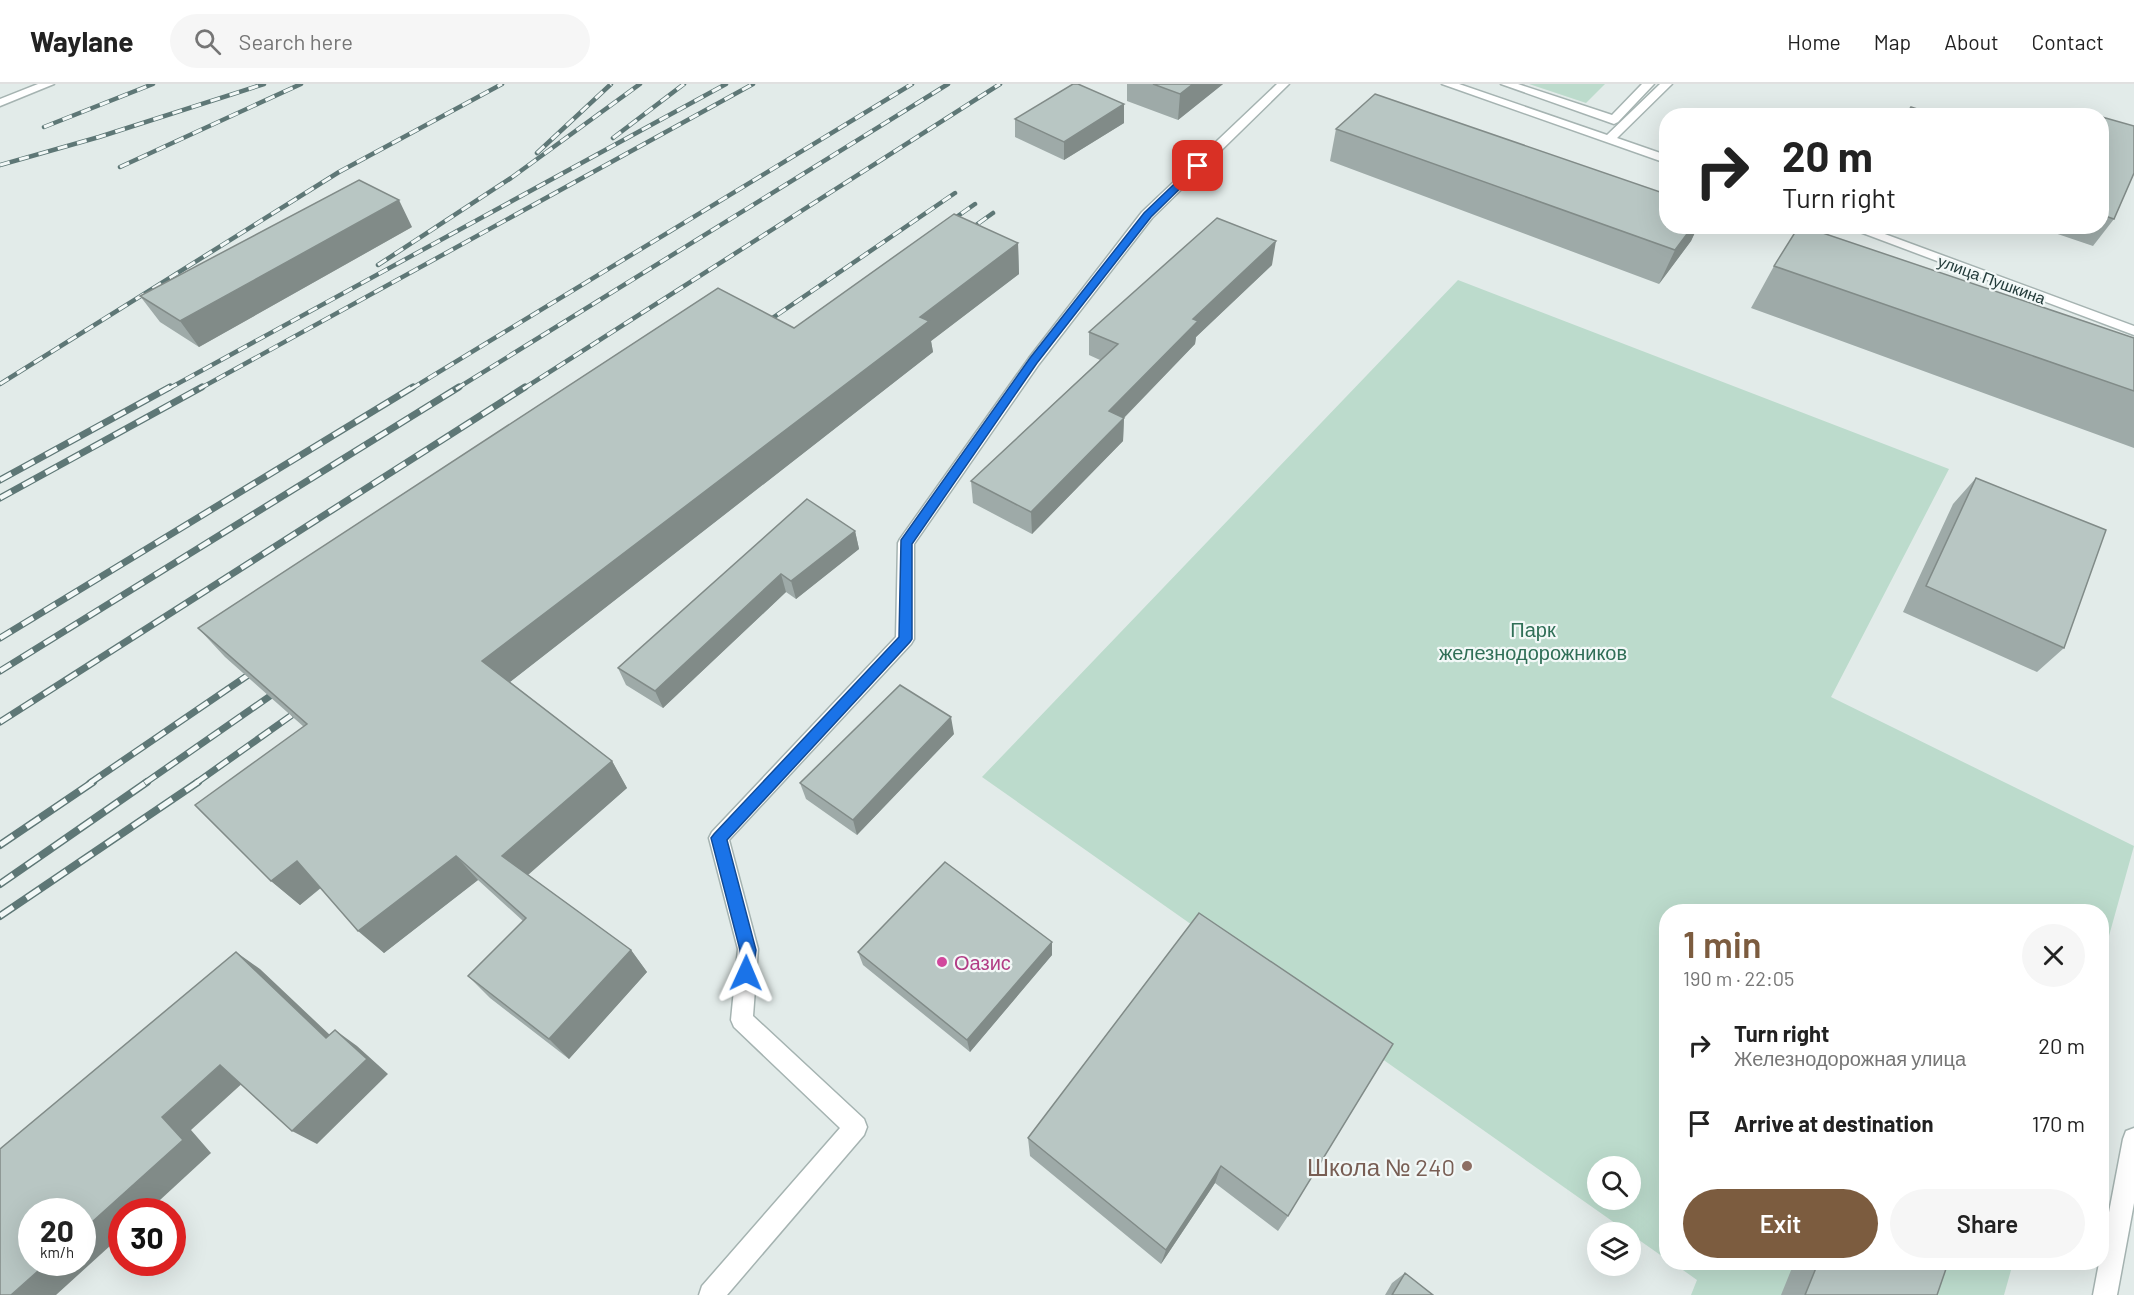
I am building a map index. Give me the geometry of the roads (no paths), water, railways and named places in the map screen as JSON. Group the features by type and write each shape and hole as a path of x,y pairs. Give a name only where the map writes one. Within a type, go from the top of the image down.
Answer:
{"street":[{"path":"0,103 48,84"},
{"path":"711,1295 856,1127 742,1020 748,950 719,838 905,639 906,543 1034,361 1147,215 1283,84"},
{"path":"1448,84 1659,156"},
{"path":"1507,84 1614,120 1648,84"},
{"path":"1610,139 1666,84"},
{"name":"улица Пушкина","path":"1872,234 2134,331"},
{"path":"2105,1295 2130,1176 2134,1138"}],"railway":[{"path":"44,127 153,84"},
{"path":"0,165 99,137 264,84"},
{"path":"120,167 301,84"},
{"path":"0,384 339,172 502,84"},
{"path":"537,153 611,84"},
{"path":"378,265 511,178 640,84"},
{"path":"613,138 684,84"},
{"path":"168,389 726,84"},
{"path":"199,389 753,84"},
{"path":"411,389 912,84"},
{"path":"456,389 948,84"},
{"path":"523,389 1000,84"},
{"path":"761,326 955,193"},
{"path":"945,225 975,204"},
{"path":"962,235 993,213"},
{"path":"0,480 170,387"},
{"path":"0,498 202,387"},
{"path":"0,638 413,387"},
{"path":"0,671 459,387"},
{"path":"0,722 525,387"},
{"path":"90,783 260,667"},
{"path":"145,783 283,687"},
{"path":"196,783 306,705"},
{"path":"0,845 93,782"},
{"path":"0,884 147,782"},
{"path":"0,916 198,782"}],"place":[{"name":"Оазис","path":"942,962"},
{"name":"Школа № 240","path":"1467,1166"}],"park label":[{"name":"Парк железнодорожников","path":"1533,640"}]}
